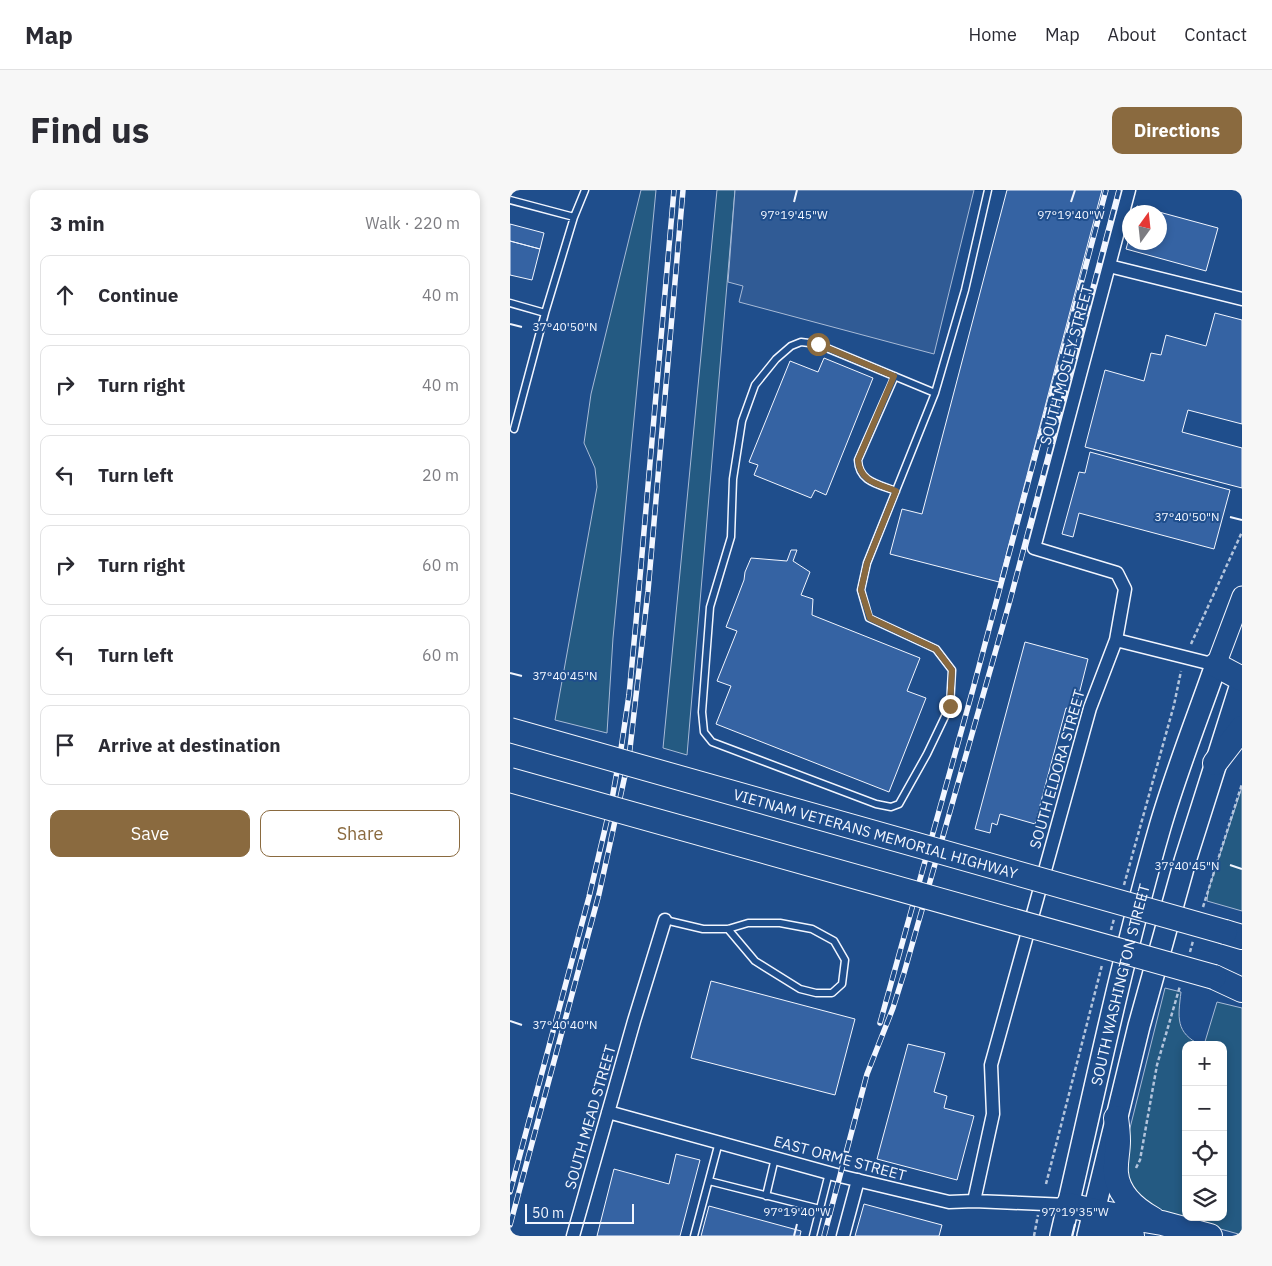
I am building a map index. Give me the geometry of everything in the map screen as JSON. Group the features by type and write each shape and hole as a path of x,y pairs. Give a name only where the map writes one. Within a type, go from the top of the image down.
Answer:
{"highway":[{"path":"1216,665 1242,671"},
{"path":"1216,665 1242,680"},
{"path":"1215,763 1242,728"},
{"name":"VIETNAM VETERANS MEMORIAL HIGHWAY","path":"510,730 1236,935"},
{"path":"510,780 1242,985"},
{"path":"1214,977 1242,990"},
{"path":"1116,1118 1118,1141 1116,1174 1120,1190 1130,1203 1141,1213 1162,1223 1210,1236"},
{"path":"1068,1205 1091,1222 1132,1236"},
{"path":"1091,1222 1162,1223"}],"main road":[{"name":"SOUTH WASHINGTON STREET","path":"1061,1236 1095,1085 1161,824 1242,596"},
{"name":"SOUTH WASHINGTON STREET","path":"1091,1222 1139,1026 1185,861 1242,680"}],"street":[{"name":"SOUTH MOSLEY STREET","path":"1034,548 1129,190"},
{"path":"1109,266 1242,299"},
{"name":"SOUTH ELDORA STREET","path":"974,1201 993,1114 991,1065 1090,708 1116,640 1125,589 1117,573 1034,548"},
{"path":"1116,640 1216,665"},
{"name":"SOUTH MEAD STREET","path":"573,1236 665,920"},
{"name":"EAST ORME STREET","path":"608,1112 829,1173 949,1202 974,1201 1068,1205"},
{"path":"843,1236 858,1180"}],"lane":[{"path":"514,429 545,312 574,217 585,190"},
{"path":"935,393 818,344 801,342 791,346 776,359 755,385 742,421 733,480 731,537 710,607 702,712 704,732 712,742 876,804 891,807 899,804 927,754 950,706 952,670 936,649 870,618 861,590 867,563 935,393 965,290 988,190"},
{"path":"510,200 574,217"},
{"path":"510,303 545,312"},
{"path":"894,376 858,460 858,469 862,476 896,491"},
{"path":"665,920 703,929 728,929 748,923 780,923 812,929 834,940 844,960 842,984 832,993 816,993 800,989 755,960 728,929"},
{"path":"694,1236 719,1142"},
{"path":"766,1196 775,1158"},
{"path":"813,1236 829,1173"},
{"path":"709,1181 820,1209"}],"path":[{"path":"1191,644 1242,532"},
{"path":"1034,1236 1038,1215"}],"shaded area":[{"path":"641,190 656,190 613,638 607,733 555,720 597,487 595,468 584,443 591,394"},
{"path":"717,190 735,190 687,755 663,748"},
{"path":"735,190 974,190 934,354 739,302 743,286 728,282"},
{"path":"1242,787 1242,911 1207,901 1208,891"},
{"path":"1165,988 1181,992 1180,1023 1186,1035 1195,1041 1182,1041 1182,1218 1152,1210 1132,1194 1124,1161 1125,1148"},
{"path":"1217,1002 1242,1008 1242,1235 1192,1221 1227,1221 1227,1041 1205,1041"}],"building":[{"path":"1007,190 1102,190 999,582 890,554 902,509 922,514"},
{"path":"1167,214 1218,228 1206,271 1130,250 1167,250"},
{"path":"510,224 544,233 540,249 510,241"},
{"path":"510,241 540,249 532,280 510,275"},
{"path":"1215,313 1242,320 1242,424 1188,410 1182,432 1242,448 1242,488 1085,447 1105,370 1144,381 1151,353 1161,355 1166,335 1206,346"},
{"path":"824,358 873,378 826,495 815,490 811,498 754,475 758,465 749,462 790,361 818,372"},
{"path":"1090,452 1230,490 1214,549 1079,513 1073,537 1062,534 1079,472 1085,473"},
{"path":"791,550 797,550 793,561 810,572 801,595 813,599 812,615 920,658 907,691 926,698 889,792 716,724 731,686 717,681 737,631 726,627 751,558 787,561"},
{"path":"1025,642 1088,659 1075,710 1066,708 1035,824 1000,814 997,825 992,823 990,833 975,829"},
{"path":"711,981 855,1019 835,1095 691,1058"},
{"path":"908,1044 945,1053 934,1092 947,1096 944,1108 974,1116 957,1180 877,1159"},
{"path":"676,1154 700,1160 680,1236 597,1236 614,1169 669,1184"},
{"path":"864,1204 942,1225 939,1236 855,1236"},
{"path":"709,1206 801,1231 800,1236 701,1236"}],"railway":[{"path":"510,1192 589,897 612,799 621,749 629,695 637,611 674,190"},
{"path":"510,1225 599,894 629,757 648,591 683,190"},
{"path":"880,1023 973,689 1106,190"},
{"path":"824,1236 867,1074 893,1008 904,973 1009,604 1119,190"}],"route":[{"path":"818,344 894,376 858,460 858,469 862,476 896,491 867,563 861,590 870,618 900,634 936,649 952,670 950,706"}]}
